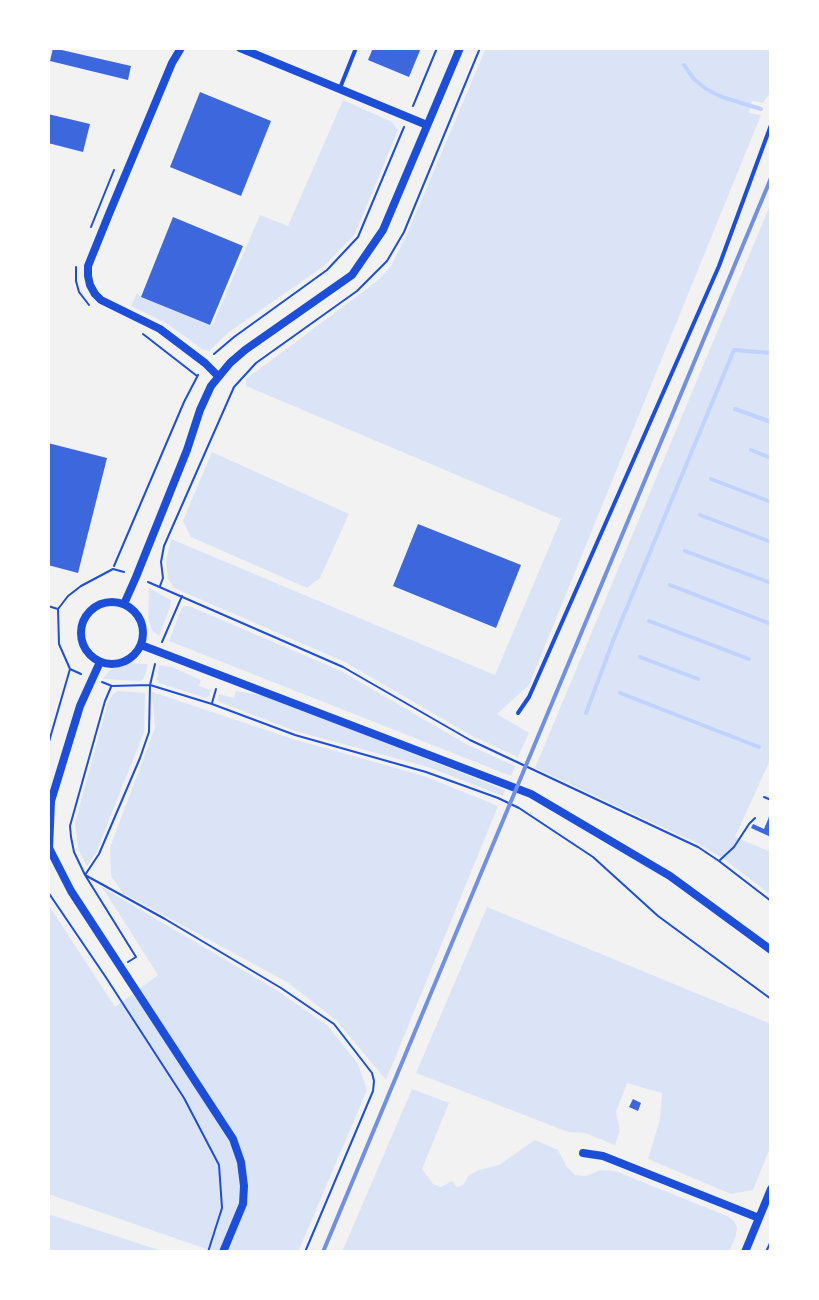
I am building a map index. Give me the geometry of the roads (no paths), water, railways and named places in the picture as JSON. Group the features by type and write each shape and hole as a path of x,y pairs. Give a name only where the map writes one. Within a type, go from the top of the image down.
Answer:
{"street":[{"path":"181,48 114,202 88,266 88,276 90,285 101,300 160,329 218,376"},
{"path":"240,48 427,125"},
{"path":"124,604 187,450 200,410 218,376 245,350 352,275 383,230 460,48"},
{"path":"100,604 124,604 141,621 141,645 124,662 100,662 83,645 83,621 100,604"},
{"path":"141,645 531,794 670,876 771,950"},
{"path":"100,662 80,706 51,801 48,848 71,891 233,1139 241,1162 243,1204 223,1252"},
{"path":"583,1153 603,1156 759,1218"},
{"path":"745,1252 771,1189"}],"lane":[{"path":"340,88 356,48"},
{"path":"518,713 529,697 719,266 771,125"}],"waterway":[{"path":"684,65 706,89 761,109"},
{"path":"586,713 734,350 771,353"},
{"path":"735,409 771,422"},
{"path":"751,450 771,458"},
{"path":"711,479 771,502"},
{"path":"700,515 771,542"},
{"path":"685,551 771,583"},
{"path":"670,585 771,624"},
{"path":"649,621 749,659"},
{"path":"640,657 698,679"},
{"path":"620,693 759,747"}],"railway":[{"path":"323,1252 771,178"}]}
